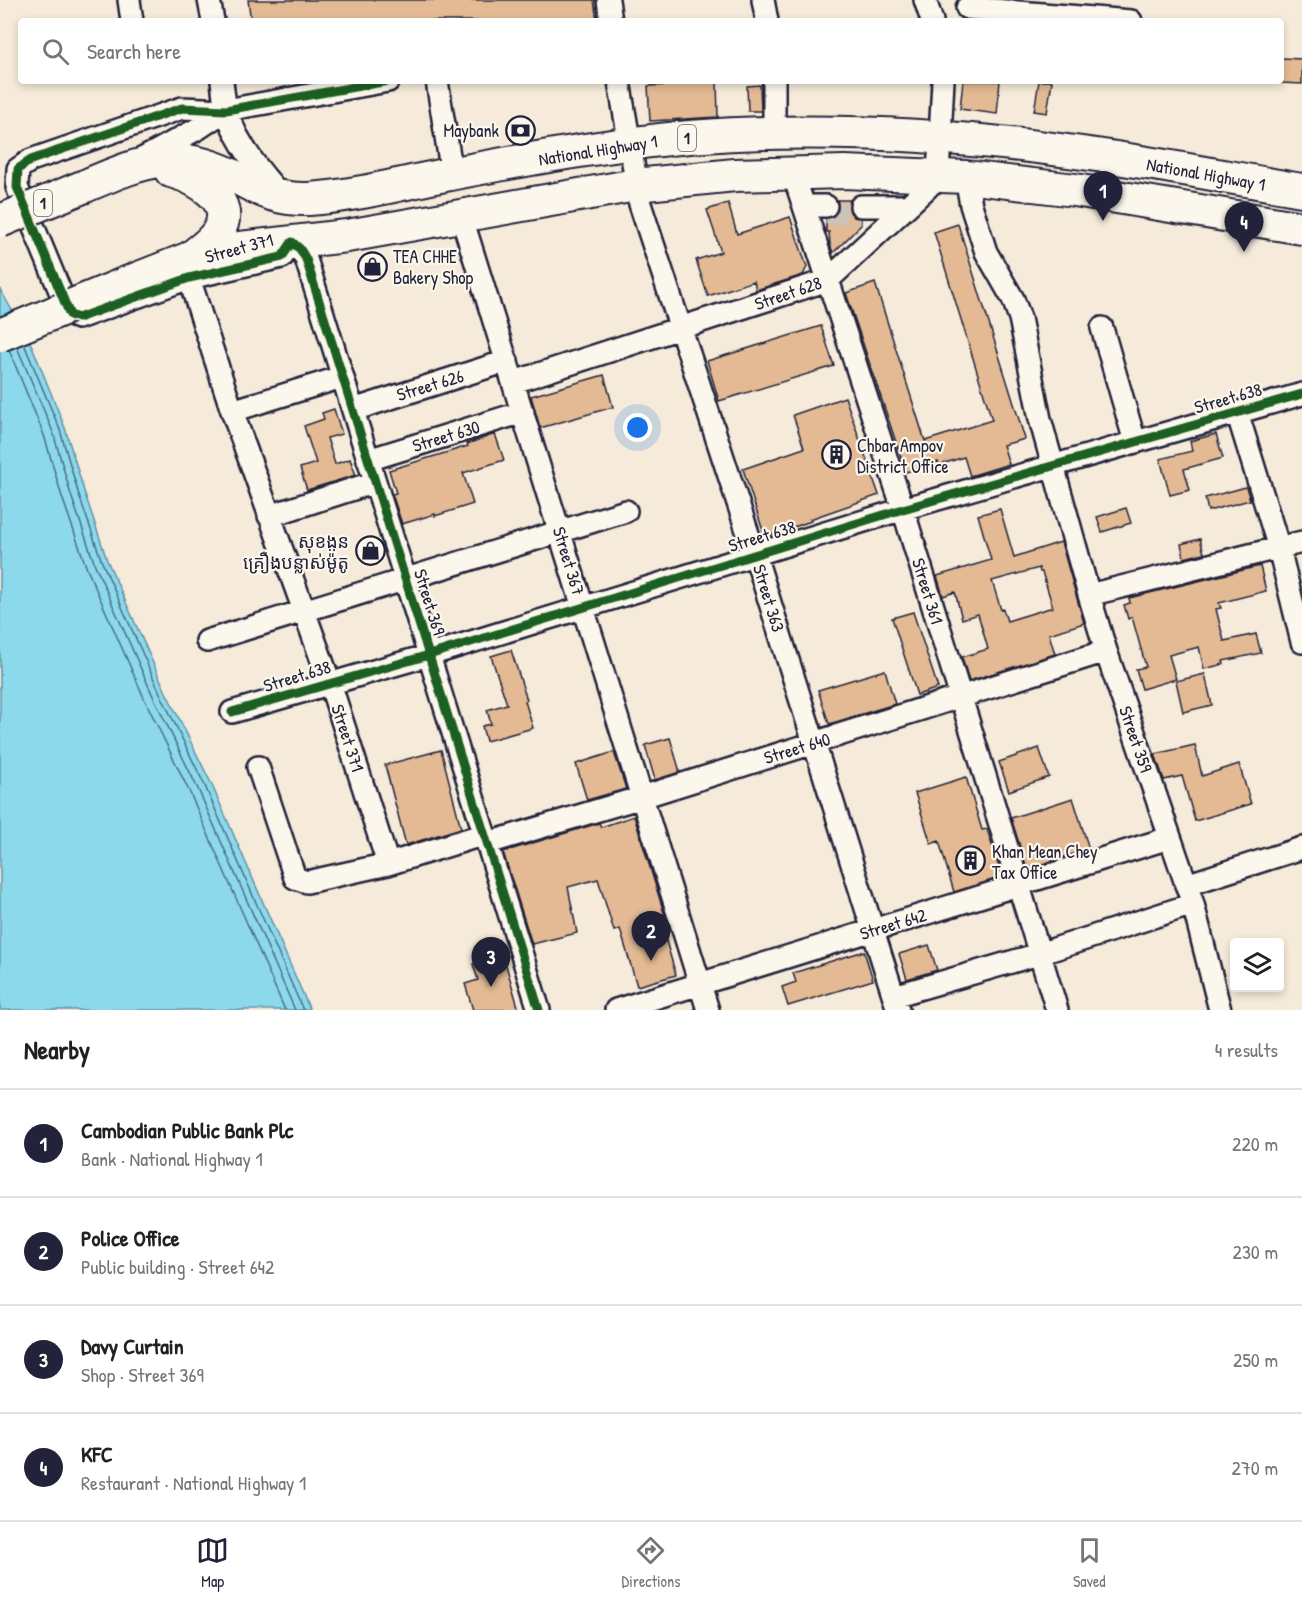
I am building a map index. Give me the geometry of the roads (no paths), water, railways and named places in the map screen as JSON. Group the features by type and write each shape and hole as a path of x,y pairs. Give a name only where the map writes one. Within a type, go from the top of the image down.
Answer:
{"highway":[{"name":"National Highway 1","path":"0,221 124,170 164,160 182,159 202,163 238,178 266,194 283,198 305,199 335,196 629,144 693,137 774,134 940,138 1077,152 1302,190"},
{"path":"124,170 145,167 175,172 194,179 208,187 214,194 221,208 219,231 190,268"},
{"name":"National Highway 1","path":"0,335 124,284 190,268 240,248 347,236 636,186 713,176 794,173 952,176 1075,190 1302,228"}],"street":[{"path":"129,0 132,18"},
{"path":"209,0 212,18"},
{"path":"764,0 767,18"},
{"path":"926,0 931,18"},
{"path":"966,10 1086,18"},
{"path":"222,84 226,110 238,135 259,171 283,198"},
{"path":"190,268 78,318 70,315 17,187 18,169 31,160 182,108 226,110 371,84"},
{"path":"437,84 452,174"},
{"name":"Street 363","path":"619,84 640,204 756,555 896,1003"},
{"path":"774,84 774,134"},
{"path":"943,84 940,138 952,176"},
{"path":"124,170 199,128 226,110"},
{"name":"Street 361","path":"794,173 815,209 828,280 903,509 1057,1010"},
{"name":"Street 628","path":"514,382 828,280 903,210 952,176"},
{"name":"Street 359","path":"952,176 971,205 986,252 1013,299 1020,318 1032,384 1089,595 1190,895 1220,1010"},
{"path":"861,210 903,210"},
{"name":"Street 367","path":"461,215 708,1010"},
{"name":"Street 369","path":"292,242 306,259 539,1010"},
{"name":"Street 371","path":"190,268 232,411 330,683 388,864"},
{"path":"1102,328 1135,442"},
{"name":"Street 626","path":"352,410 507,361"},
{"path":"232,411 342,377"},
{"name":"Street 638","path":"232,712 429,655 903,509 1302,394"},
{"name":"Street 630","path":"368,460 523,412"},
{"path":"1238,412 1279,548 1302,642"},
{"path":"269,516 375,482"},
{"path":"207,641 626,511"},
{"path":"1089,595 1302,542"},
{"name":"Street 640","path":"258,767 295,878 307,882 388,864 642,796 1106,651"},
{"name":"Street 642","path":"616,1010 1169,838"},
{"path":"896,1003 1039,954 1302,848"}],"water":[{"path":"0,289 32,346 65,428 107,560 165,690 211,783 310,1010 0,1010"}],"tunnel":[{"path":"826,213 861,214"}],"place":[{"name":"Maybank","path":"520,130"},
{"name":"Cambodian Public Bank Plc","path":"1103,221"},
{"name":"KFC","path":"1244,252"},
{"name":"TEA CHHE Bakery Shop","path":"372,266"},
{"name":"Chbar Ampov District Office","path":"836,455"},
{"name":"សុខងួន គ្រឿងបន្លាស់ម៉ូតូ","path":"370,551"},
{"name":"Khan Mean Chey Tax Office","path":"971,861"},
{"name":"Police Office","path":"651,961"},
{"name":"Davy Curtain","path":"491,987"}]}
